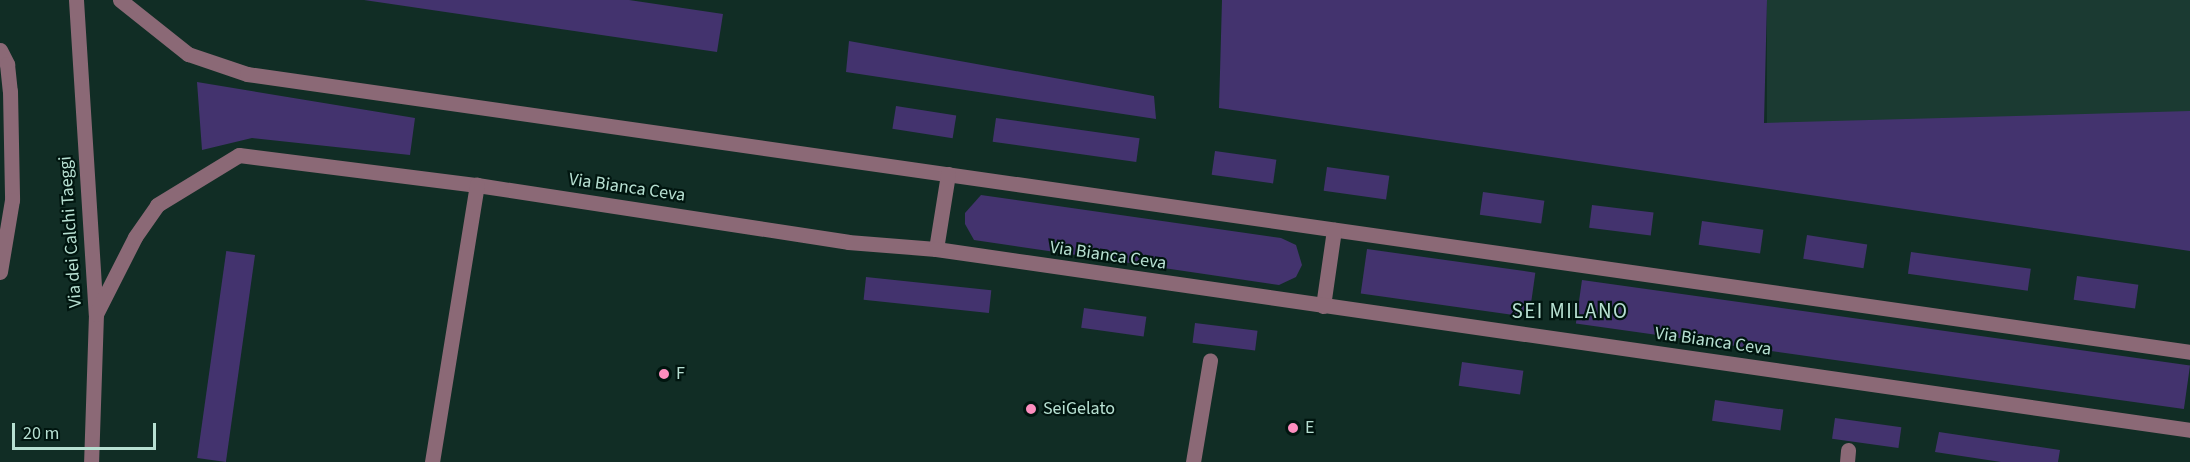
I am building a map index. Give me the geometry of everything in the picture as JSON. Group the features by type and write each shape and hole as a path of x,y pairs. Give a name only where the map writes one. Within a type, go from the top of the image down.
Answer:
{"street":[{"name":"Via dei Calchi Taeggi","path":"76,0 96,314 91,462"},
{"path":"120,0 188,54 247,74 2190,352"},
{"path":"0,50 7,64 10,91 12,200 0,272"},
{"name":"Via Bianca Ceva","path":"96,314 135,237 157,205 239,155 477,185 848,242 936,249 2190,430"},
{"path":"936,249 948,174"},
{"path":"432,462 477,185"},
{"path":"1323,306 1334,230"},
{"path":"1193,462 1210,360"}],"shaded area":[{"path":"364,0 629,0 723,14 717,52"},
{"path":"1222,0 1767,0 1764,123 2190,111 2190,251 1219,108"},
{"path":"1767,0 2190,0 2190,123 1767,123"},
{"path":"849,41 1154,96 1156,119 846,72"},
{"path":"197,82 415,118 410,155 252,138 202,150"},
{"path":"896,106 956,116 953,138 892,129"},
{"path":"996,118 1140,138 1136,162 993,142"},
{"path":"1215,151 1276,160 1273,183 1212,175"},
{"path":"1327,167 1389,176 1386,200 1324,191"},
{"path":"1483,192 1544,201 1541,223 1480,215"},
{"path":"981,195 1281,238 1296,245 1302,265 1296,277 1279,285 974,240 965,224 965,213"},
{"path":"1592,205 1654,213 1651,235 1589,228"},
{"path":"1702,221 1763,230 1760,253 1699,245"},
{"path":"1807,235 1867,245 1863,268 1803,259"},
{"path":"1367,249 1535,273 1529,317 1361,294"},
{"path":"226,251 255,255 226,462 197,458"},
{"path":"1911,252 2031,269 2028,291 1908,274"},
{"path":"2077,276 2138,285 2135,308 2074,300"},
{"path":"866,277 991,290 989,313 864,300"},
{"path":"1582,280 2190,365 2184,409 1576,324"},
{"path":"1084,308 1146,317 1144,337 1081,328"},
{"path":"1195,323 1258,331 1255,351 1193,343"},
{"path":"1462,362 1523,371 1520,394 1459,386"},
{"path":"1715,400 1783,410 1780,430 1712,421"},
{"path":"1835,418 1901,427 1898,448 1832,439"},
{"path":"1939,432 2060,450 2058,462 2001,462 1935,452"}],"place":[{"name":"F","path":"664,374"},
{"name":"SeiGelato","path":"1031,409"},
{"name":"E","path":"1293,428"}],"district":[{"name":"SEI MILANO","path":"1570,311"}]}
